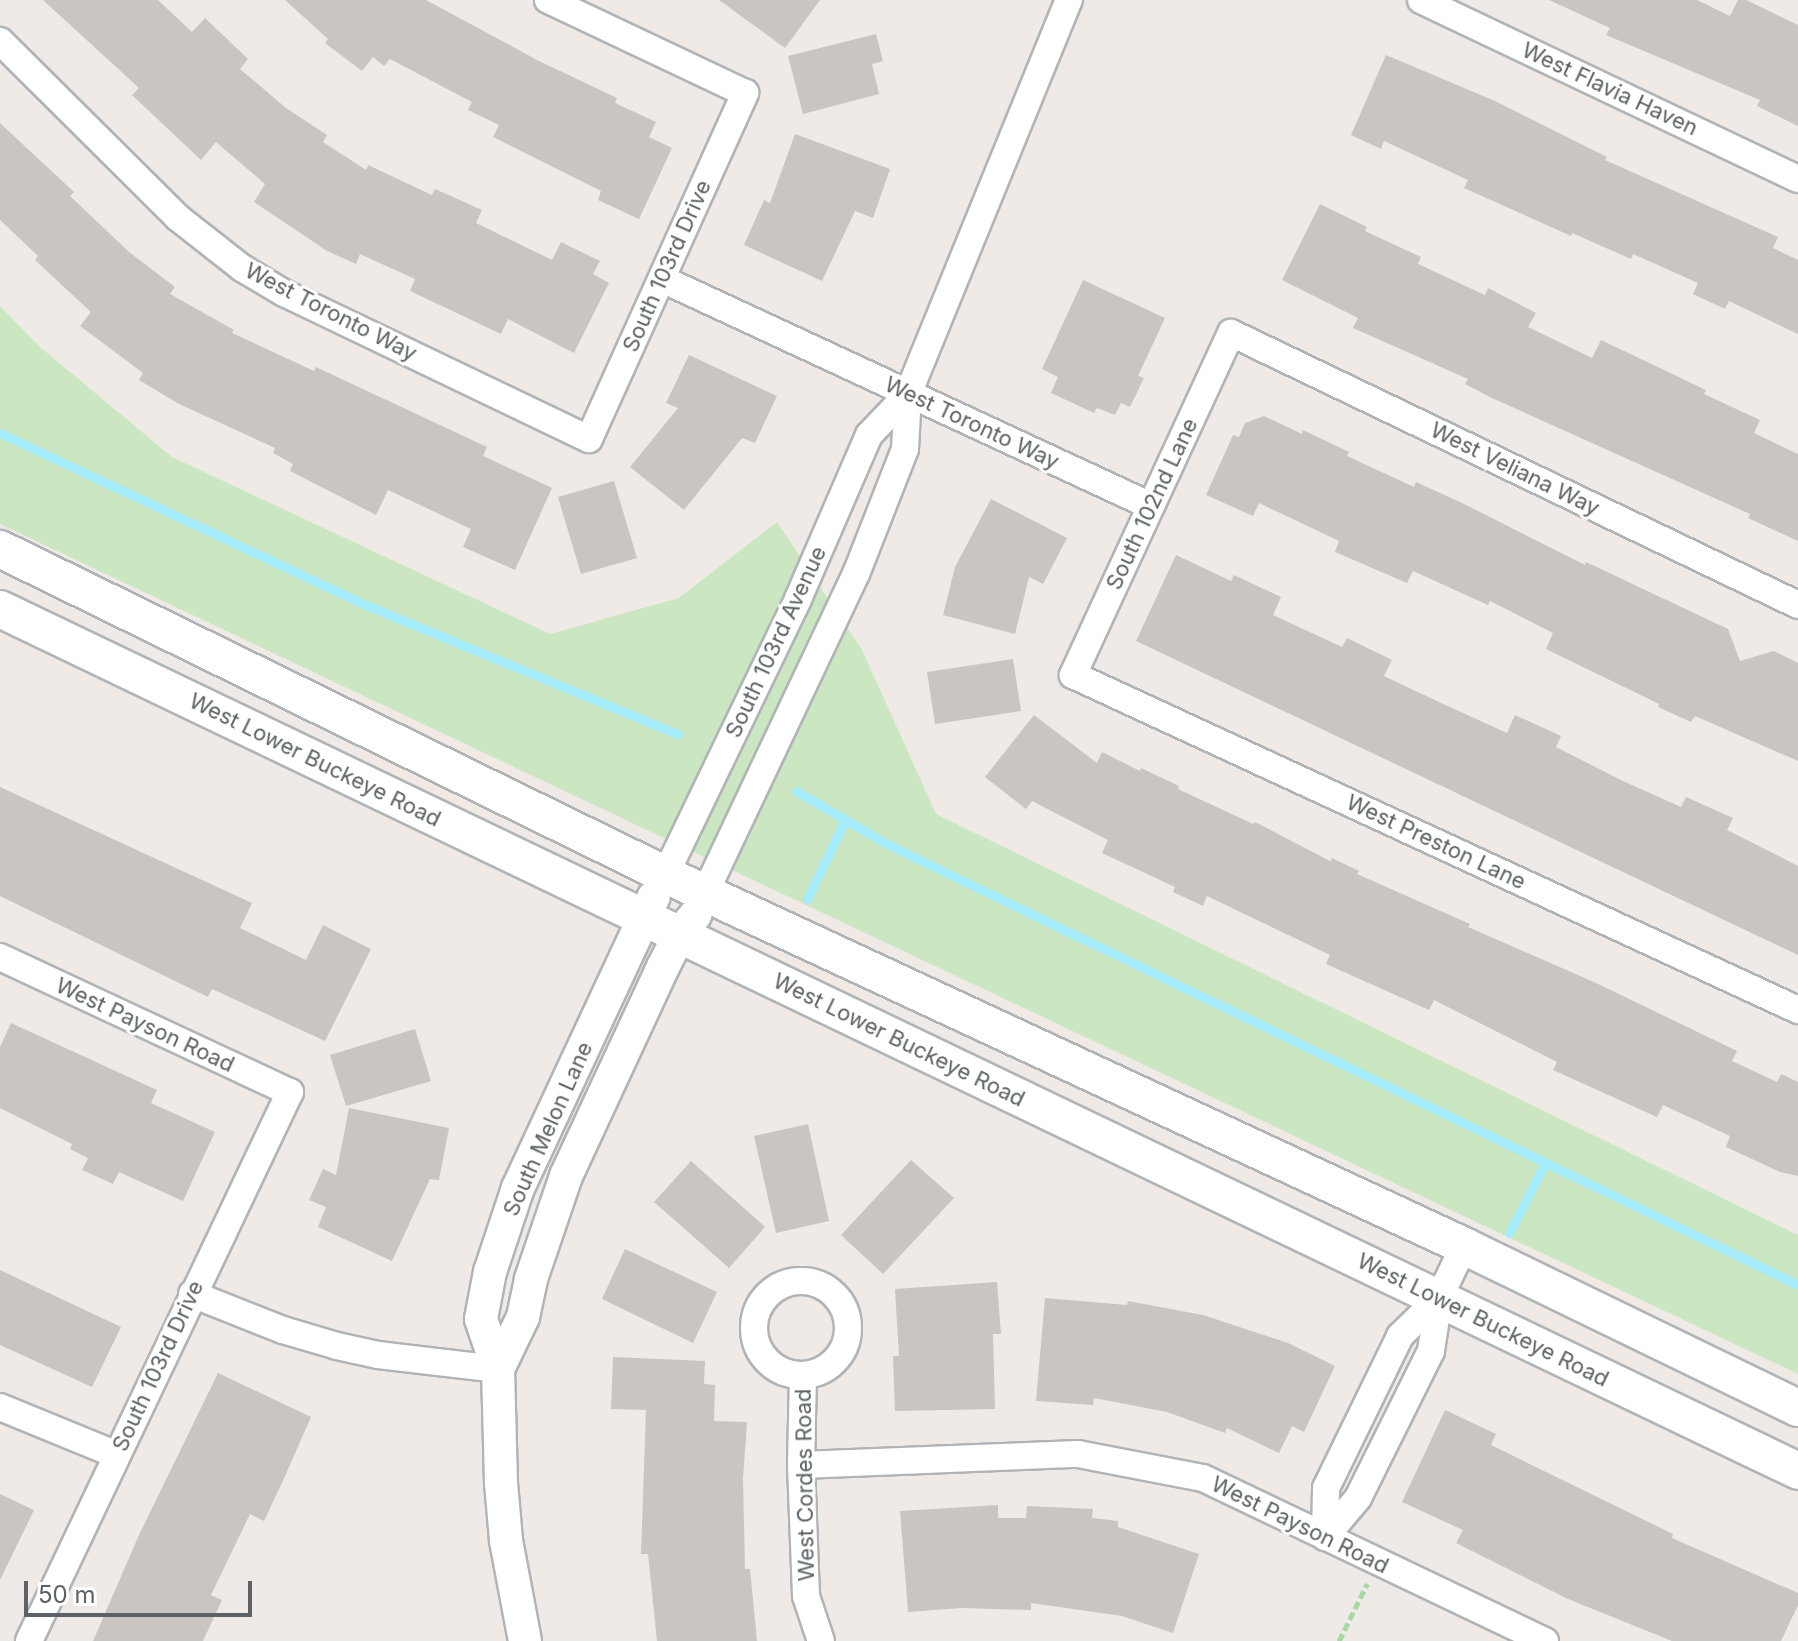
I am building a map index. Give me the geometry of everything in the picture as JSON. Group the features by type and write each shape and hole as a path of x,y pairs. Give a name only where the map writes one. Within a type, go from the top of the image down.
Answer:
{"main road":[{"name":"West Lower Buckeye Road","path":"0,549 655,897 1439,1298 1798,1471"},
{"name":"West Lower Buckeye Road","path":"0,609 693,914 1464,1246 1798,1408"}],"street":[{"name":"South 103rd Drive","path":"548,0 745,93 589,439"},
{"name":"South 103rd Avenue","path":"693,914 856,574 905,449 908,394 1069,0"},
{"name":"West Flavia Haven","path":"1421,0 1798,179"},
{"name":"West Toronto Way","path":"0,41 177,217 242,268 284,293 589,439"},
{"name":"West Toronto Way","path":"662,279 1151,506"},
{"name":"South 102nd Lane","path":"1073,675 1231,333"},
{"name":"West Veliana Way","path":"1231,333 1798,605"},
{"name":"South 103rd Avenue","path":"655,897 798,599 869,435 908,394"},
{"name":"West Preston Lane","path":"1073,675 1798,1010"},
{"name":"South Melon Lane","path":"525,1641 502,1498 498,1369 481,1319 501,1233 541,1137 655,897"},
{"name":"South Melon Lane","path":"498,1369 523,1317 531,1279 566,1176 693,914"},
{"name":"West Payson Road","path":"0,957 290,1092"},
{"name":"South 103rd Drive","path":"29,1641 290,1092"},
{"path":"1325,1537 1358,1498 1431,1351 1439,1298 1464,1246"},
{"path":"192,1294 283,1330 337,1346 378,1355 498,1369"},
{"name":"West Cordes Road","path":"803,1375 801,1465 806,1596 821,1641"},
{"path":"0,1407 117,1455"},
{"name":"West Payson Road","path":"801,1465 1078,1454 1203,1478 1545,1641"}],"path":[{"path":"1339,1641 1378,1562"}],"green space":[{"path":"0,306 40,347 172,457 550,634 679,598 777,522 862,650 936,814 1798,1235 1798,1374 0,524"}],"building":[{"path":"43,0 158,0 192,32 205,18 248,59 240,69 286,108 327,135 323,142 366,170 368,165 432,195 435,189 482,210 476,223 552,260 561,242 600,261 593,274 609,283 574,353 508,319 501,334 410,291 415,279 360,254 356,264 327,251 254,202 265,184 216,142 201,160 132,95 139,88"},
{"path":"285,0 426,0 539,61 617,98 615,103 656,122 649,137 672,148 639,219 598,200 601,191 493,137 499,125 468,110 472,102 390,59 384,66 373,57 362,71 325,43 328,39"},
{"path":"719,0 820,0 785,48"},
{"path":"1549,0 1697,0 1730,16 1738,0 1746,0 1798,25 1798,126 1757,106 1760,100 1606,35 1610,28"},
{"path":"876,34 883,61 872,64 879,94 803,114 788,56"},
{"path":"1386,55 1495,101 1607,157 1605,160 1778,237 1773,248 1798,260 1798,334 1729,301 1725,309 1693,294 1698,283 1633,254 1631,259 1572,233 1571,236 1464,188 1468,180 1384,141 1381,149 1351,135"},
{"path":"0,123 74,192 70,196 129,252 175,287 170,294 234,330 232,333 314,371 316,367 487,447 483,456 552,488 515,570 463,547 471,529 388,490 376,515 290,471 293,464 273,453 275,448 179,404 139,380 143,373 80,326 91,312 35,260 38,256 0,220"},
{"path":"795,134 890,169 873,218 855,211 822,281 744,245 764,200 770,203"},
{"path":"1320,204 1367,227 1365,231 1421,257 1418,264 1485,295 1488,288 1536,313 1528,327 1592,358 1601,340 1706,390 1704,394 1760,420 1754,433 1798,454 1798,541 1748,518 1750,514 1492,398 1465,384 1468,379 1353,328 1358,318 1282,280"},
{"path":"1083,280 1165,318 1138,376 1144,378 1130,407 1121,403 1115,415 1097,408 1094,413 1051,393 1058,377 1042,369"},
{"path":"689,355 777,396 755,443 742,438 684,510 630,467 678,408 666,403"},
{"path":"1264,416 1302,434 1303,430 1349,452 1347,456 1414,487 1416,482 1585,565 1586,562 1728,629 1740,661 1774,651 1798,663 1798,761 1695,716 1691,722 1546,649 1553,633 1490,601 1488,605 1413,571 1407,583 1335,552 1339,541 1259,503 1253,516 1206,495 1233,435 1239,437 1245,423"},
{"path":"614,481 637,558 581,574 558,497"},
{"path":"991,499 1067,538 1043,584 1029,577 1015,634 943,615 955,567"},
{"path":"1176,555 1231,581 1234,575 1281,597 1273,615 1342,647 1347,638 1392,660 1384,676 1441,703 1507,733 1515,715 1561,736 1556,747 1623,781 1681,807 1686,797 1733,818 1727,830 1798,866 1798,955 1136,641"},
{"path":"1013,659 1021,711 935,724 927,672"},
{"path":"1034,715 1097,763 1102,752 1140,771 1141,768 1179,786 1178,789 1253,824 1255,822 1330,861 1332,858 1359,871 1357,874 1470,924 1468,927 1594,982 1737,1051 1732,1061 1777,1082 1781,1074 1798,1082 1798,1176 1780,1172 1726,1147 1730,1136 1663,1105 1657,1117 1553,1070 1557,1062 1434,1000 1429,1010 1326,964 1330,955 1207,896 1203,906 1173,892 1175,887 1102,853 1108,840 1032,801 1026,809 985,777"},
{"path":"0,787 252,903 240,928 306,960 323,925 371,949 325,1041 212,989 208,997 0,896"},
{"path":"11,1023 157,1090 151,1103 215,1132 183,1201 119,1172 113,1184 82,1170 88,1158 70,1149 72,1144 0,1108 0,1047"},
{"path":"415,1029 431,1081 346,1106 330,1055"},
{"path":"349,1108 449,1128 439,1180 430,1179 392,1261 318,1227 326,1207 309,1200 323,1169 336,1175"},
{"path":"808,1124 829,1221 776,1233 754,1136"},
{"path":"911,1160 954,1198 883,1274 841,1235"},
{"path":"691,1161 765,1227 729,1268 654,1202"},
{"path":"625,1249 717,1292 693,1343 602,1299"},
{"path":"0,1270 121,1327 92,1387 0,1345"},
{"path":"997,1282 1001,1334 993,1334 995,1409 895,1411 893,1356 899,1356 895,1289"},
{"path":"1045,1298 1127,1305 1128,1301 1203,1315 1288,1343 1335,1366 1304,1432 1292,1426 1279,1453 1227,1428 1225,1433 1167,1412 1094,1398 1093,1405 1036,1401"},
{"path":"613,1357 705,1361 704,1384 715,1385 714,1421 747,1422 743,1479 745,1569 750,1569 757,1641 657,1641 648,1554 641,1554 646,1410 611,1409"},
{"path":"218,1373 311,1417 286,1474 264,1521 250,1514 211,1595 222,1600 203,1641 93,1641 139,1535"},
{"path":"1445,1410 1496,1434 1491,1445 1673,1534 1672,1538 1798,1593 1798,1605 1781,1641 1672,1641 1568,1599 1456,1543 1463,1530 1402,1502"},
{"path":"0,1494 34,1510 0,1580"},
{"path":"998,1505 998,1518 1026,1518 1027,1506 1093,1509 1092,1518 1118,1521 1118,1527 1199,1554 1173,1633 1122,1616 1031,1603 1031,1610 961,1608 908,1612 900,1511"}],"waterway":[{"path":"0,433 361,603 678,734"},
{"path":"796,791 885,843 1798,1285"},
{"path":"807,899 845,820"},
{"path":"1509,1233 1545,1163"}]}
